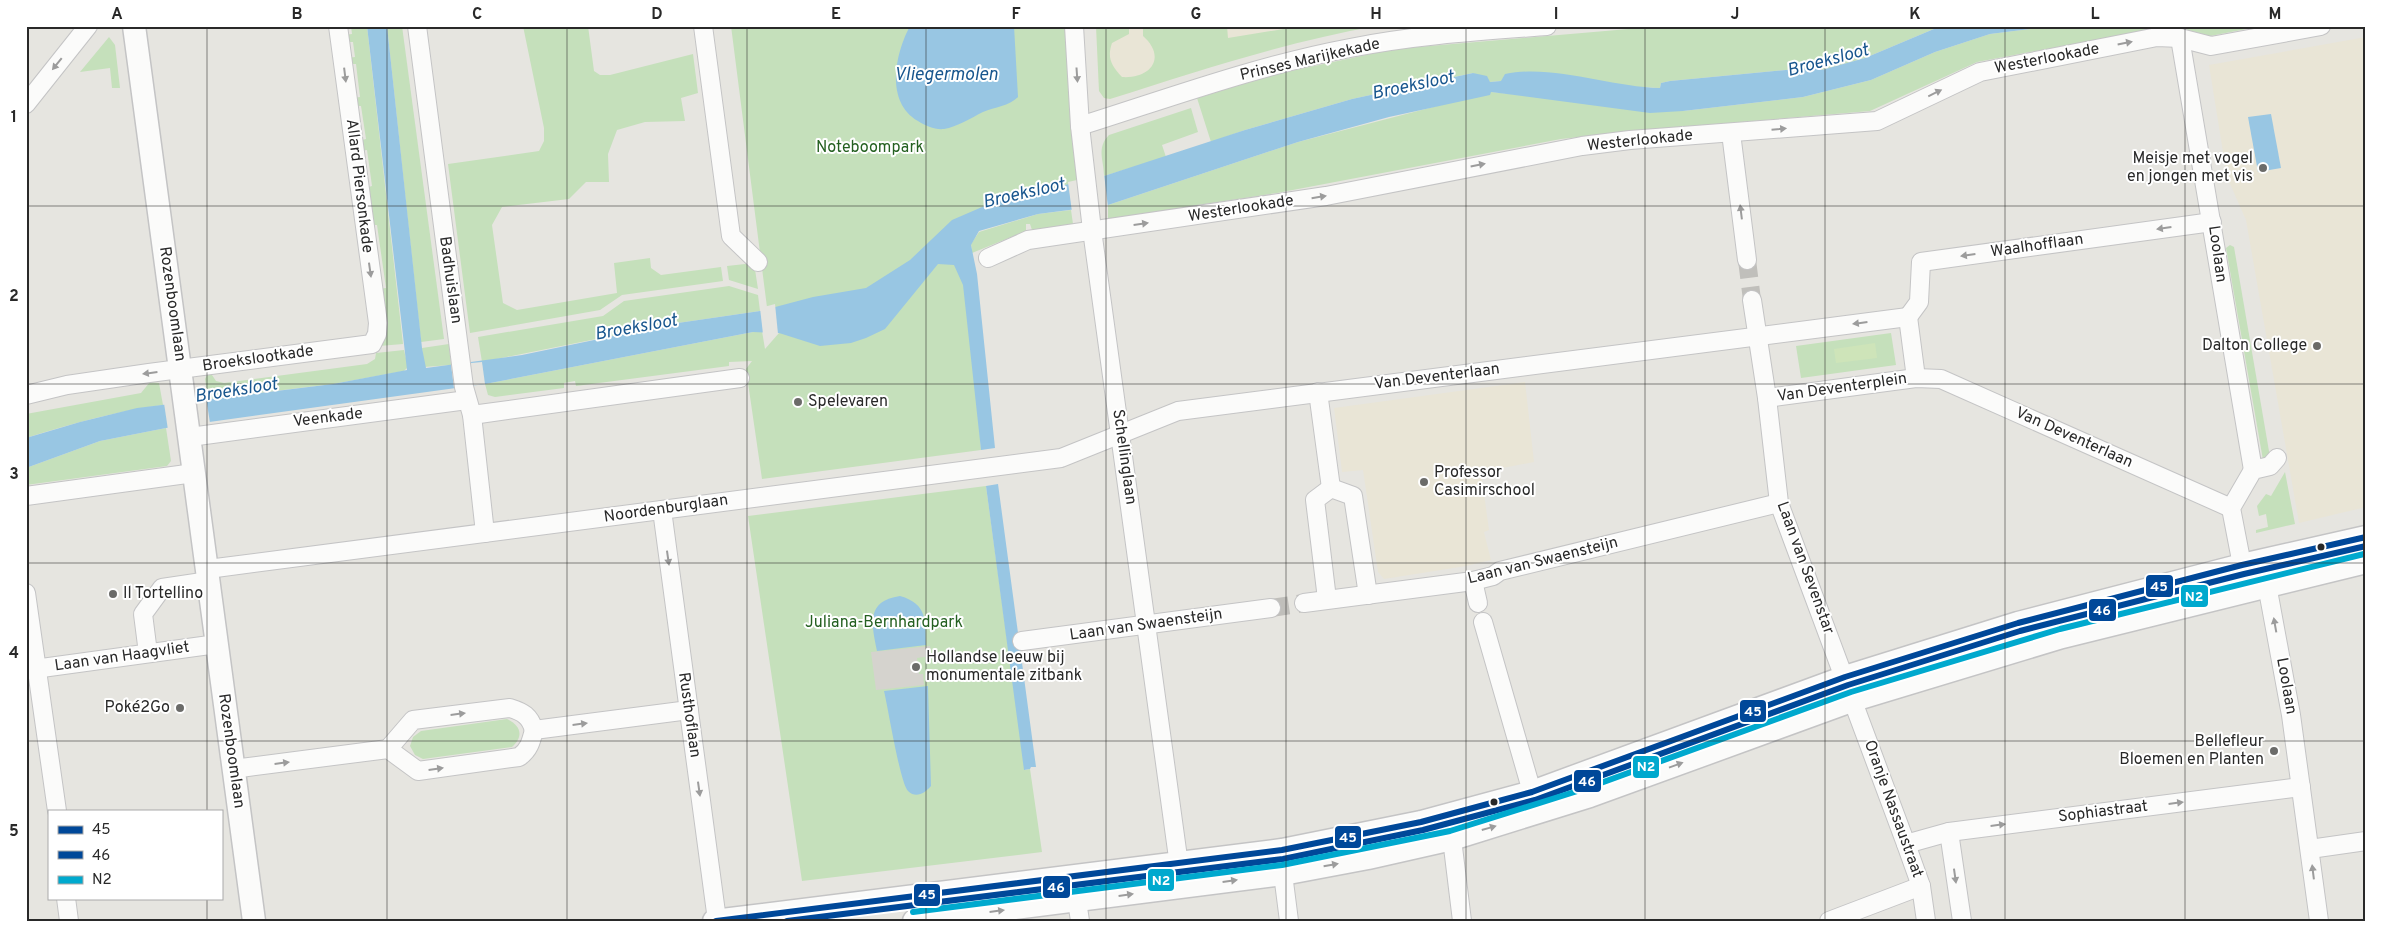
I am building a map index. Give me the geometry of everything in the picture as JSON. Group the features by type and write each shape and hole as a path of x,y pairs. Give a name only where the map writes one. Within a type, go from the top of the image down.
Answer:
{"street":[{"path":"26,104 88,26"},
{"name":"Rozenboomlaan","path":"134,26 254,921"},
{"name":"Allard Piersonkade","path":"338,26 378,323 377,334 372,344"},
{"name":"Badhuislaan","path":"417,26 485,533"},
{"path":"703,26 731,236 758,262"},
{"name":"Schellinglaan","path":"1074,26 1080,126 1092,224 1182,887"},
{"name":"Prinses Marijkekade","path":"1080,126 1270,68 1413,32 1547,26"},
{"name":"Westerlookade","path":"988,258 1028,240 1092,224 1326,196 1582,146 1630,140 1877,121 1980,72 2157,37 2180,38 2211,46 2321,26"},
{"name":"Loolaan","path":"2180,38 2253,470"},
{"path":"1731,133 1747,260"},
{"name":"Waalhofflaan","path":"1908,317 1919,302 1921,262 2212,222"},
{"path":"1752,300 1756,335 1908,317"},
{"name":"Van Deventerplein","path":"1756,335 1767,398 1916,378 1908,317"},
{"name":"Van Deventerlaan","path":"1121,434 1178,411 1756,335"},
{"name":"Broekslootkade","path":"26,395 67,385 182,379 372,344"},
{"name":"Veenkade","path":"190,433 468,401 740,378"},
{"name":"Van Deventerlaan","path":"1916,378 1941,379 2231,508"},
{"path":"1318,392 1331,488"},
{"name":"Laan van Sevenstar","path":"1767,398 1779,503 1854,700"},
{"name":"Noordenburglaan","path":"208,575 485,533 1061,458 1121,434"},
{"path":"2268,586 2242,565 2231,508 2253,470 2270,466 2277,458"},
{"path":"26,496 194,473"},
{"path":"1331,488 1353,496 1368,595"},
{"path":"1327,599 1315,500 1331,488"},
{"name":"Laan van Swaensteijn","path":"1304,603 1472,581 1493,576 1500,571 1779,503"},
{"name":"Rusthoflaan","path":"662,510 715,921"},
{"path":"715,921 1282,850 1429,820 1532,792 1845,677 2018,622 2242,565 2366,537"},
{"path":"914,921 1078,911 1182,887 1283,874 1368,858 1452,839 1590,796 1854,700 2062,637 2366,562"},
{"path":"148,653 143,614 162,588 208,575"},
{"path":"1472,581 1478,603"},
{"name":"Loolaan","path":"2268,586 2291,715 2319,921"},
{"path":"26,593 32,670 57,810"},
{"name":"Laan van Swaensteijn","path":"1022,642 1271,608"},
{"path":"1483,622 1532,792"},
{"name":"Laan van Haagvliet","path":"32,670 217,644"},
{"name":"Oranje Nassaustraat","path":"1854,700 1921,886 1926,921"},
{"path":"234,769 388,749 413,720 510,708 525,713 531,721 534,730 532,742 526,752 519,757 418,771 388,749"},
{"path":"534,730 689,710"},
{"name":"Sophiastraat","path":"1906,844 1950,832 2300,788"},
{"path":"1950,832 1962,921"},
{"path":"1452,839 1462,921"},
{"path":"2310,849 2366,841"},
{"path":"1283,874 1289,921"},
{"path":"1829,921 1921,886"},
{"path":"66,900 69,921"}],"shaded area":[{"path":"1096,26 1377,26 1325,35 1261,51 1110,99 1104,98 1099,91"},
{"name":"Dalton College","path":"2366,37 2366,507 2299,523 2246,220 2227,177 2209,65"},
{"name":"Professor Casimirschool","path":"1525,382 1534,462 1481,472 1489,530 1484,532 1491,560 1466,566 1384,579 1378,572 1363,470 1342,472 1334,408"},
{"path":"930,646 931,656 917,658 919,674 923,674 924,685 876,690 871,652"}],"green space":[{"path":"351,26 367,26 403,344 379,346 378,289 386,288 377,225 370,225 365,188 372,186 367,150 360,151 358,141 366,139 361,106 354,106 352,98 360,97 356,64 349,64 347,58 355,57 353,42 346,42 344,35 352,34"},
{"path":"387,26 402,26 444,339 421,342"},
{"path":"523,26 588,26 594,71 600,75 610,75 693,54 698,93 681,98 685,121 645,122 617,130 608,154 609,182 586,182 569,199 502,207 492,225 503,303 517,310 617,293 614,263 650,258 651,268 661,275 721,267 723,281 622,295 600,310 470,333 448,164 539,151 544,141 544,128"},
{"name":"Noteboompark","path":"731,26 1068,26 1079,186 978,216 882,295 769,323"},
{"path":"1096,26 1129,26 1129,34 1112,43 1110,57 1115,69 1122,77 1132,77 1148,70 1155,59 1150,44 1143,36 1143,28 1227,26 1228,38 1302,26 1377,26 1275,49 1110,99 1104,98 1099,91"},
{"path":"1663,26 1941,26 1865,58 1822,70 1817,67 1670,81 1661,83 1660,88 1490,82 1473,73 1352,99 1245,130 1211,142 1197,98 1272,75 1394,49"},
{"path":"2054,26 2170,26 1977,62 1870,111 1561,139 1277,193 1108,219 1108,205 1298,142 1491,92 1683,111 1803,97 1871,80 1935,52 1990,34"},
{"path":"2173,26 2262,26 2210,36"},
{"path":"109,37 115,45 120,88 112,88 110,68 80,72"},
{"path":"1191,108 1198,132 1162,145 1166,157 1104,176 1102,149 1109,135"},
{"path":"1071,210 1073,224 1032,230 1030,224 1026,224 1026,231 972,253 971,244 979,232 1038,214"},
{"path":"2230,245 2234,247 2270,457 2263,460 2226,248"},
{"path":"941,257 960,259 974,346 981,450 762,479 746,369 752,361 729,362 729,366 576,386 575,381 564,383 564,388 495,397 488,395 485,384 753,332 762,331 765,349 779,333"},
{"path":"754,263 758,289 729,280 727,266"},
{"path":"729,286 758,295 760,311 671,324 482,362 478,337 603,316 624,301"},
{"path":"1891,333 1896,365 1801,378 1796,346"},
{"path":"1875,343 1877,358 1836,363 1834,349"},
{"path":"449,344 451,365 424,367 422,348"},
{"path":"404,350 408,367 404,371 333,384 208,399 205,379 207,375 212,375 216,381 224,383 367,364 375,359 376,353"},
{"path":"150,382 159,383 163,405 94,418 26,438 26,414 141,393"},
{"path":"166,428 171,461 167,466 26,485 26,468 100,441"},
{"path":"2285,472 2295,524 2256,533 2256,530 2268,527 2266,514 2259,516 2257,506 2266,494 2271,496"},
{"name":"Juliana-Bernhardpark","path":"986,486 1025,770 1030,769 1042,852 802,881 748,516"},
{"path":"507,719 518,728 519,732 518,739 512,747 423,759 415,755 410,746 413,737 421,731"}],"water":[{"name":"Broeksloot","path":"367,26 387,26 422,348 426,368 522,355 671,324 760,311 813,297 866,288 910,260 952,220 996,201 1104,176 1245,130 1352,99 1473,73 1487,76 1490,82 1501,81 1505,74 1543,72 1641,87 1660,88 1661,83 1670,81 1817,67 1822,70 1865,58 1941,26 2054,26 1990,34 1935,52 1871,80 1803,97 1650,113 1491,92 1490,95 1389,117 1298,142 1108,205 1038,214 979,231 971,245 977,274 995,448 981,450 963,285 954,265 938,264 885,329 851,343 820,346 779,333 753,332 485,384 166,428 100,441 26,468 26,438 80,422 137,408 333,384 407,370"},
{"name":"Vliegermolen","path":"910,26 1014,26 1018,97 949,128 934,128 918,121 908,113 901,102 897,90 897,63"},
{"path":"2271,114 2281,168 2258,172 2248,117"},
{"path":"998,484 1036,767 1024,770 986,486"},
{"path":"900,596 916,604 923,614 926,645 877,651 873,623 876,609 881,603"},
{"path":"928,686 931,786 923,793 914,795 908,791 901,774 884,691"}],"pier":[{"path":"1104,174 1108,207 1072,212 1068,182"},
{"path":"775,304 778,334 763,334 760,308"},
{"path":"482,362 485,384 454,388 451,365"},
{"path":"206,397 210,423 168,430 164,403"}],"tunnel":[{"path":"1747,260 1752,300"},
{"path":"1271,608 1304,603"}],"transit line":[{"name":"45","path":"716,921 1282,850 1421,822 1532,792 1845,677 2018,623 2242,565 2366,537"},
{"name":"46","path":"787,921 1283,859 1423,830 1535,800 1848,685 2020,631 2244,574 2366,546"},
{"name":"N2","path":"913,912 1282,865 1450,831 1587,788 1851,692 2060,629 2364,554"}],"place":[{"name":"Meisje met vogel en jongen met vis","path":"2263,168"},
{"name":"Dalton College","path":"2317,346"},
{"name":"Spelevaren","path":"798,402"},
{"name":"Professor Casimirschool","path":"1424,482"},
{"name":"Il Tortellino","path":"113,594"},
{"name":"Hollandse leeuw bij monumentale zitbank","path":"916,667"},
{"name":"Poké2Go","path":"180,708"},
{"name":"Bellefleur Bloemen en Planten","path":"2274,751"}]}
